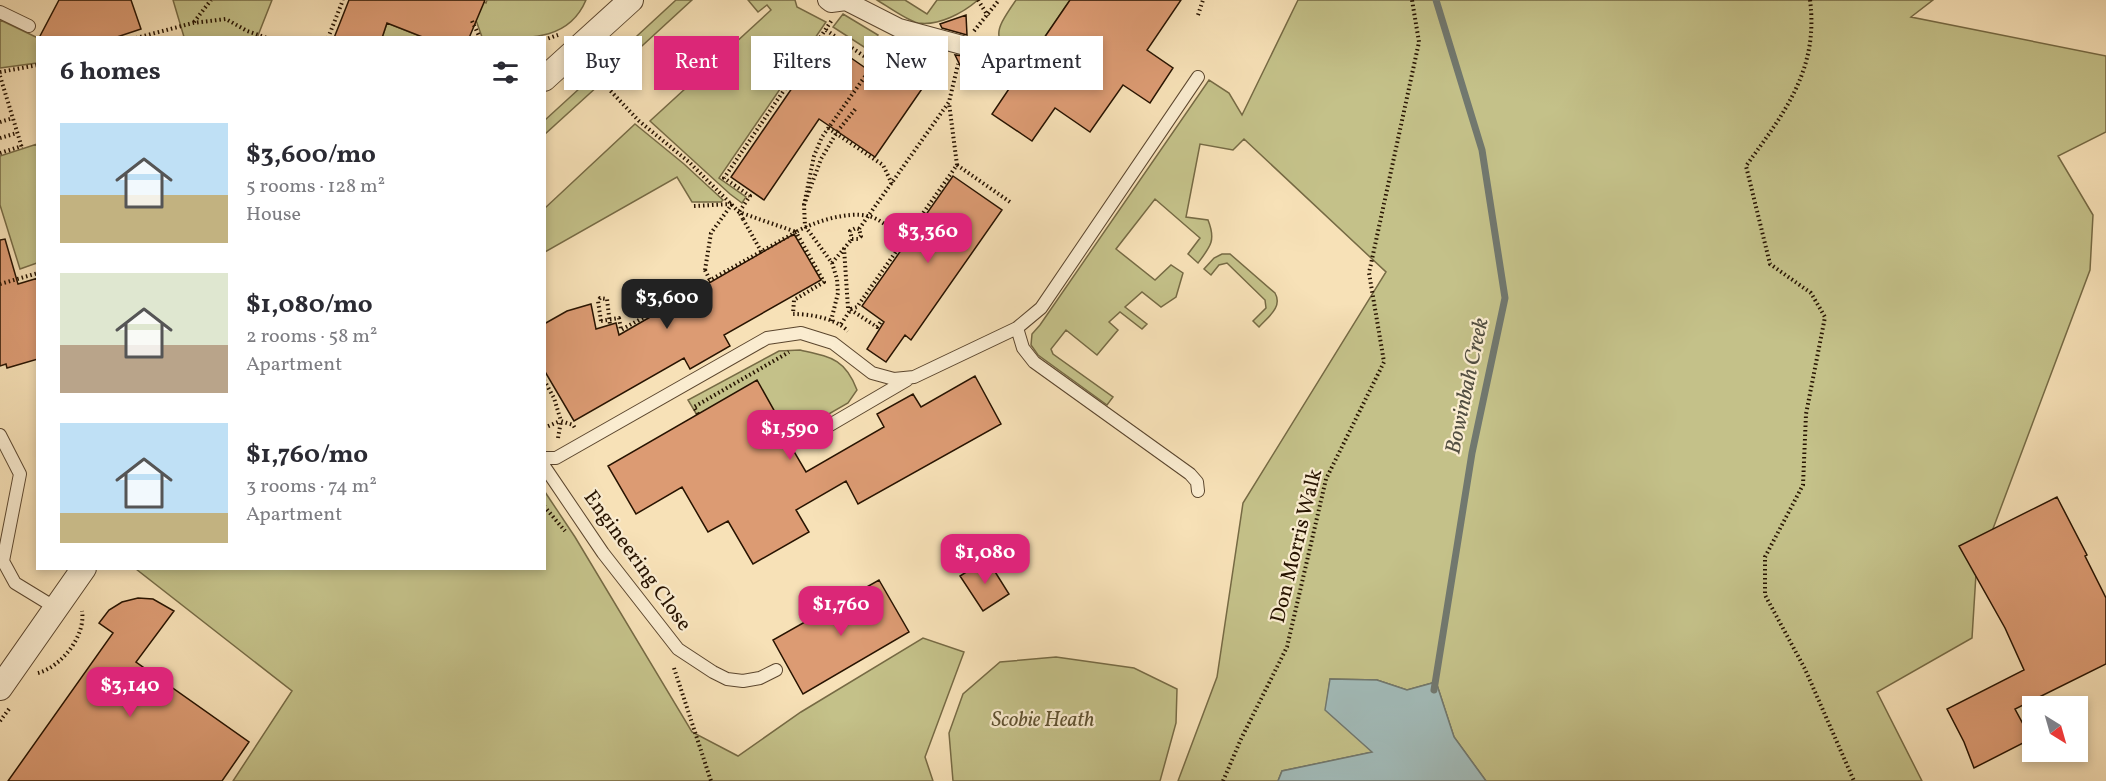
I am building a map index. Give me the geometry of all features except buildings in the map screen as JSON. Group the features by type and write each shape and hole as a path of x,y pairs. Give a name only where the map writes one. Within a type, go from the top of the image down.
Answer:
{"street":[{"path":"546,77 631,0"},
{"path":"827,0 831,3 846,1 899,28 960,44"},
{"path":"0,688 83,570"}],"lane":[{"path":"0,12 28,26"},
{"path":"806,439 914,377 1017,328 1041,308 1198,77"},
{"path":"1017,328 1023,348 1034,362 1190,474 1197,482 1198,492"},
{"path":"546,458 556,458 767,338 801,333 833,343 872,372 894,379 914,377"},
{"path":"0,435 20,474 3,561 15,583 56,608"},
{"name":"Engineering Close","path":"546,469 603,553 678,649 712,672 727,679 743,681 760,678 776,670"}],"path":[{"path":"194,23 211,0"},
{"path":"329,36 343,0"},
{"path":"978,0 988,16"},
{"path":"970,36 999,0"},
{"path":"1198,15 1203,0"},
{"name":"Don Morris Walk","path":"1223,781 1287,647 1326,479 1384,362 1369,273 1419,42 1412,0"},
{"path":"1810,0 1812,18 1804,70 1786,110 1746,166 1770,264 1811,293 1825,317 1806,414 1803,485 1765,557 1765,595 1805,669 1854,781"},
{"path":"739,212 750,196 724,178 846,1"},
{"path":"144,36 194,23 226,19 261,36"},
{"path":"472,21 479,36"},
{"path":"893,36 899,28"},
{"path":"826,30 864,56"},
{"path":"841,324 851,309 857,307 906,240 957,165 950,102 960,54"},
{"path":"0,153 22,147 2,92 0,74 36,65"},
{"path":"831,321 838,293 837,279 832,263 805,226 804,206 814,156 828,128 864,77"},
{"path":"610,90 639,121 688,162 732,204 762,253"},
{"path":"852,239 850,231 859,229 870,216 950,102"},
{"path":"804,206 821,159 837,132 857,106"},
{"path":"0,123 13,118"},
{"path":"828,128 883,165 892,185"},
{"path":"0,138 17,133"},
{"path":"957,165 1010,202"},
{"path":"694,206 732,204"},
{"path":"711,282 705,270 711,233 732,204"},
{"path":"739,212 796,232 824,282 794,300 793,314"},
{"path":"610,325 607,299 600,298 598,301 601,321 619,318 621,330 805,226 849,214 870,216 906,240"},
{"path":"832,263 852,239 858,239 861,236 859,229"},
{"path":"844,248 848,308 877,327 882,320"},
{"path":"0,284 36,274"},
{"path":"698,414 694,407 798,347"},
{"path":"546,383 555,398 561,421 558,441"},
{"path":"546,427 561,421 573,425 578,434"},
{"path":"678,649 671,657 711,781"}],"green space":[{"path":"173,0 272,0 258,36 184,36"},
{"path":"479,0 486,3 487,0 586,0 578,15 567,25 555,31 534,36 482,36 473,12"},
{"path":"676,0 692,0 642,46 642,36 637,36"},
{"path":"748,0 795,0 797,7 826,22 816,36 751,36 751,90 779,90 719,178 746,197 742,203 650,121 684,90 739,90 739,39 771,10 767,5 758,12"},
{"path":"877,0 905,0 927,14 937,0 978,0 950,18 918,23"},
{"path":"1016,0 1070,0 1045,36 999,36 1002,22"},
{"path":"1298,0 1933,0 1911,17 2106,56 2106,132 2058,156 2093,215 2090,270 1976,574 1972,638 1877,692 1922,781 1486,781 1454,737 1436,682 1407,690 1377,680 1330,679 1326,710 1373,752 1282,771 1278,781 1178,781 1217,677 1243,503 1386,272 1244,139 1233,150 1200,144 1186,217 1208,220 1212,238 1198,263 1188,254 1200,238 1155,199 1116,249 1155,280 1171,265 1183,273 1176,297 1161,307 1142,292 1125,307 1147,324 1142,329 1120,312 1109,322 1118,330 1097,355 1066,330 1051,349 1053,354 1113,397 1107,405 1038,355 1031,345 1032,334 1209,80 1229,93 1242,115"},
{"path":"843,14 878,35 864,36 864,47 852,39 852,36 847,36 833,27"},
{"path":"0,20 36,37 36,63 0,68"},
{"path":"387,23 420,36 383,36"},
{"path":"578,90 593,90 546,133 546,119"},
{"path":"635,124 723,200 721,202 692,202 677,177 546,251 546,207"},
{"path":"36,144 36,263 20,269 0,205 0,156"},
{"path":"1222,254 1230,254 1275,293 1276,307 1259,327 1253,321 1266,308 1265,300 1227,263 1219,265 1211,275 1204,269 1214,258"},
{"path":"800,350 828,357 842,365 857,390 848,403 789,437 697,415 688,400 779,351"},
{"path":"546,494 575,537 692,732 738,756 801,712 923,638 964,652 925,757 933,781 233,781 292,691 137,570 546,570"},
{"name":"Scobie Heath","path":"1056,657 1134,668 1177,689 1176,723 1160,781 953,781 949,733 963,694 1000,662"}],"water":[{"path":"1330,679 1377,680 1407,690 1436,682 1454,737 1486,781 1278,781 1282,771 1372,752 1325,710"}],"waterway":[{"name":"Bowinbah Creek","path":"1434,690 1472,453 1505,298 1482,150 1436,0"}]}
